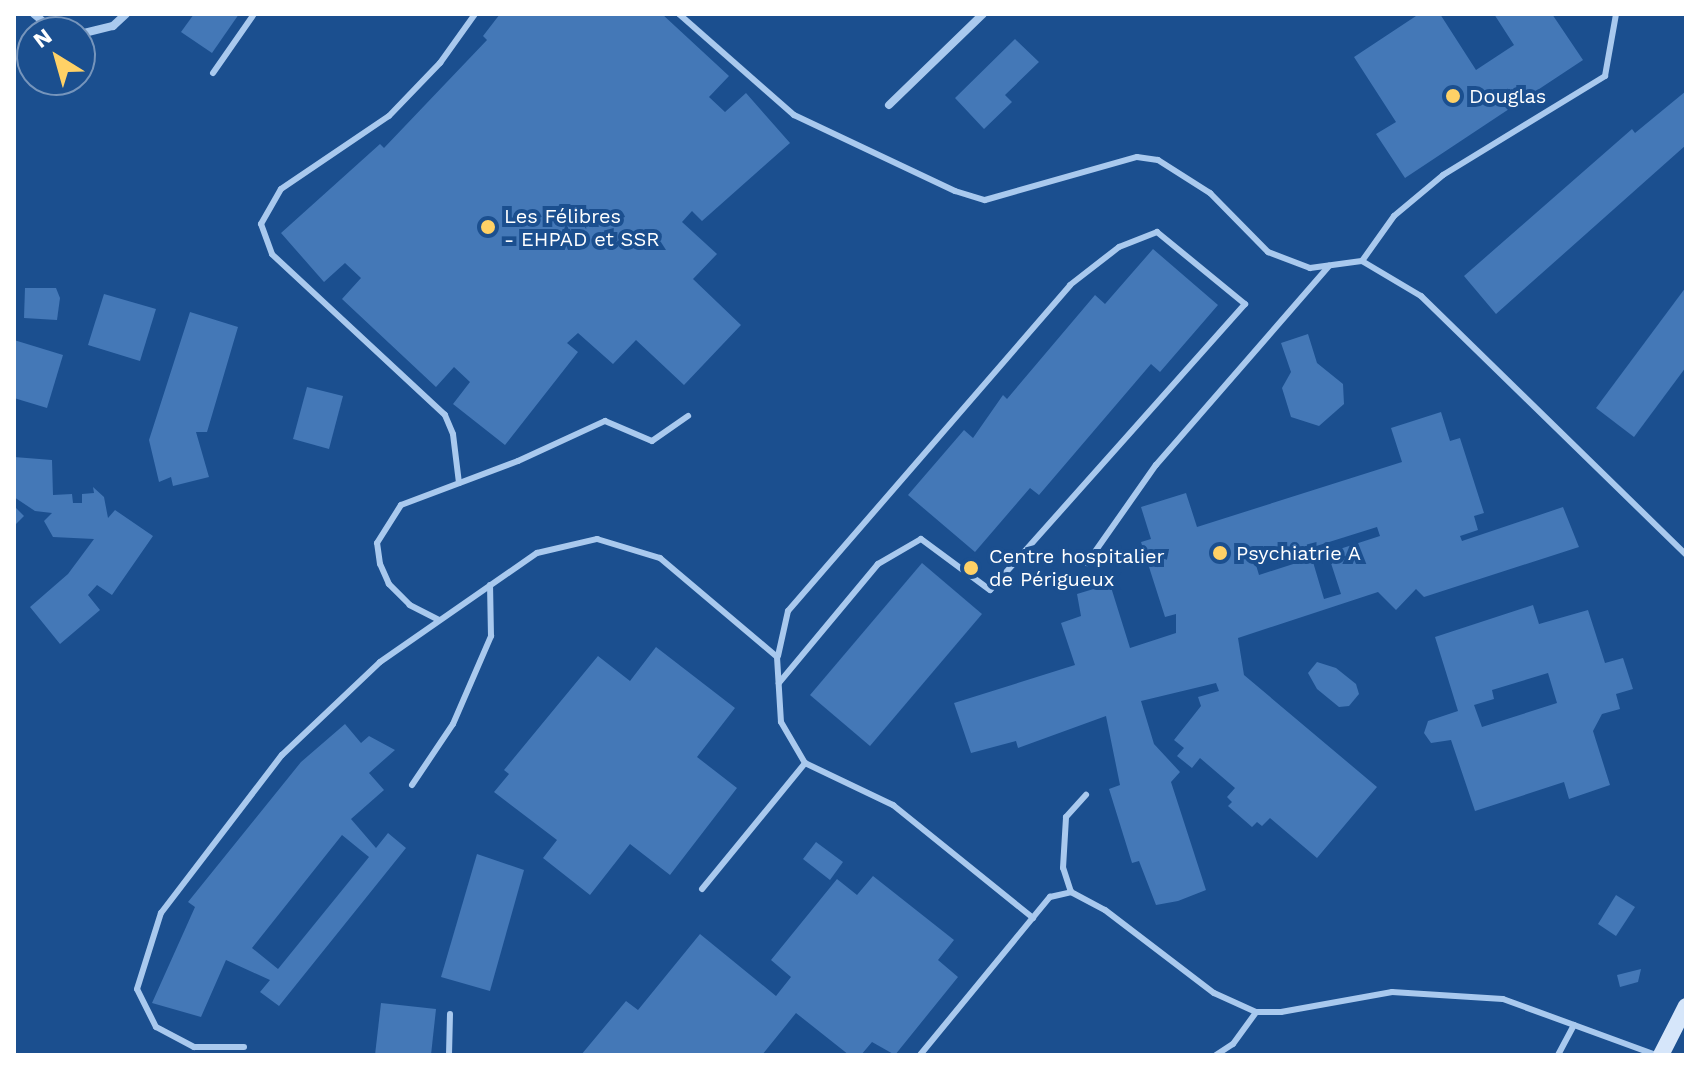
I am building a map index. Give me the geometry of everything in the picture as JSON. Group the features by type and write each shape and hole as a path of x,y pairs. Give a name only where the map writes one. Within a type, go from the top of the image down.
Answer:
{"main road":[{"path":"1658,1055 1686,1006"}],"street":[{"path":"96,30 113,26 126,14"},
{"path":"889,105 983,14"}],"lane":[{"path":"213,73 254,14"},
{"path":"459,483 445,415 272,254 261,224 281,189 389,116 448,54 475,14"},
{"path":"679,14 794,115 955,191 985,200 1137,157 1158,160 1210,193 1268,252 1310,268 1362,261 1421,296 1686,555"},
{"path":"1362,261 1394,216 1443,175 1605,76 1616,14"},
{"path":"779,683 878,564 921,539 990,590 1245,304 1157,232 1119,247 1070,285 788,611 777,657 781,722 805,763 893,805 1033,918"},
{"path":"1087,563 1156,465 1329,266"},
{"path":"439,620 410,605 389,584 377,543 401,505 605,421 652,441 688,416"},
{"path":"244,1047 194,1047 156,1027 137,989 161,913 282,755 380,662 537,553 597,539 660,558 777,657"},
{"path":"412,785 453,724 491,636 490,584"},
{"path":"702,889 805,763"},
{"path":"1071,892 1063,868 1066,817 1086,795"},
{"path":"920,1055 1050,897 1071,892 1105,910 1214,993 1256,1012 1281,1012 1392,992 1503,999 1658,1055"},
{"path":"1216,1055 1233,1044 1256,1012"},
{"path":"449,1055 450,1014"},
{"path":"1558,1055 1574,1025"}],"building":[{"path":"194,14 239,14 212,53 181,32"},
{"name":"Les Félibres - EHPAD et SSR","path":"500,14 662,14 729,76 709,97 725,112 746,93 790,143 702,221 692,211 682,222 717,254 693,279 741,325 684,385 636,340 613,364 578,333 567,343 578,352 505,445 453,404 470,382 454,367 436,387 342,299 361,278 345,263 324,282 281,233 380,144 384,148 487,40 483,36"},
{"name":"Douglas","path":"1419,14 1440,14 1476,70 1514,45 1494,14 1552,14 1583,60 1405,178 1376,134 1396,122 1354,57"},
{"path":"1015,39 1039,62 1005,95 1012,102 984,129 955,98"},
{"path":"1686,91 1686,145 1496,314 1464,276 1632,129 1635,133"},
{"path":"1153,249 1218,305 1160,372 1151,364 1039,495 1030,488 975,552 908,495 964,430 973,438 1003,395 1007,399 1095,295 1105,304"},
{"path":"1686,287 1686,367 1634,437 1596,408"},
{"path":"25,288 56,288 60,298 57,320 24,318"},
{"path":"104,294 156,309 140,361 88,345"},
{"path":"190,312 238,327 207,432 196,432 209,477 173,486 171,477 159,482 149,440"},
{"path":"1308,334 1317,363 1343,384 1344,404 1319,426 1291,417 1282,388 1291,372 1281,343"},
{"path":"14,340 63,355 47,408 14,398"},
{"path":"307,387 343,396 329,449 293,439"},
{"path":"1441,412 1450,441 1460,438 1484,513 1474,516 1478,530 1460,536 1462,541 1563,507 1579,547 1424,597 1416,589 1396,610 1378,592 1238,638 1244,675 1377,787 1317,858 1270,818 1262,826 1257,822 1252,827 1228,806 1232,802 1227,797 1235,788 1200,758 1192,768 1177,756 1184,748 1174,740 1201,706 1198,697 1219,691 1216,683 1141,701 1154,744 1180,772 1171,782 1206,890 1178,901 1156,905 1139,861 1132,863 1109,789 1120,785 1106,716 1018,748 1016,741 971,753 954,703 1075,665 1061,623 1081,616 1077,594 1110,584 1130,648 1176,633 1176,614 1165,617 1141,542 1151,539 1141,507 1186,493 1197,527 1402,462 1391,428","holes":["1377,527 1380,536 1259,575 1256,565","1329,557 1341,594 1324,599 1313,562"]},
{"path":"14,457 52,460 53,495 72,494 73,503 82,503 82,494 94,493 93,487 104,497 108,518 115,510 153,536 112,595 97,585 88,595 100,610 60,644 30,607 68,574 94,539 53,537 44,521 52,513 35,511 14,497"},
{"path":"14,506 24,516 14,526"},
{"path":"922,563 982,614 870,746 810,695"},
{"path":"1533,605 1539,624 1588,610 1605,663 1623,658 1633,689 1616,694 1620,709 1602,714 1593,731 1610,785 1569,799 1564,782 1475,811 1451,740 1431,743 1424,733 1428,721 1458,711 1435,637","holes":["1548,673 1557,703 1482,727 1474,705 1494,699 1492,690"]},
{"path":"656,647 735,708 697,757 737,788 670,875 630,844 590,895 543,858 557,840 494,792 509,774 504,770 598,656 630,681"},
{"path":"1317,662 1336,668 1356,684 1359,694 1349,706 1339,707 1317,689 1308,673"},
{"path":"345,724 361,743 369,736 395,750 369,773 384,790 351,819 376,848 388,833 406,848 279,1006 260,992 270,980 226,960 201,1017 152,1003 195,907 188,902 301,762","holes":["342,835 369,857 278,969 252,948"]},
{"path":"816,842 843,862 830,880 803,859"},
{"path":"477,854 524,870 490,991 441,977"},
{"path":"873,876 954,940 938,960 958,977 895,1055 872,1042 861,1055 849,1055 796,1013 762,1055 581,1055 626,1001 638,1010 700,934 776,996 791,977 771,960 837,879 857,895"},
{"path":"1616,895 1635,907 1616,936 1598,924"},
{"path":"1641,969 1638,982 1620,987 1617,975"},
{"path":"381,1003 436,1009 431,1055 375,1055"}],"place":[{"name":"Douglas","path":"1453,96"},
{"name":"Les Félibres - EHPAD et SSR","path":"488,227"},
{"name":"Psychiatrie A","path":"1220,553"},
{"name":"Centre hospitalier de Périgueux","path":"971,568"}]}
